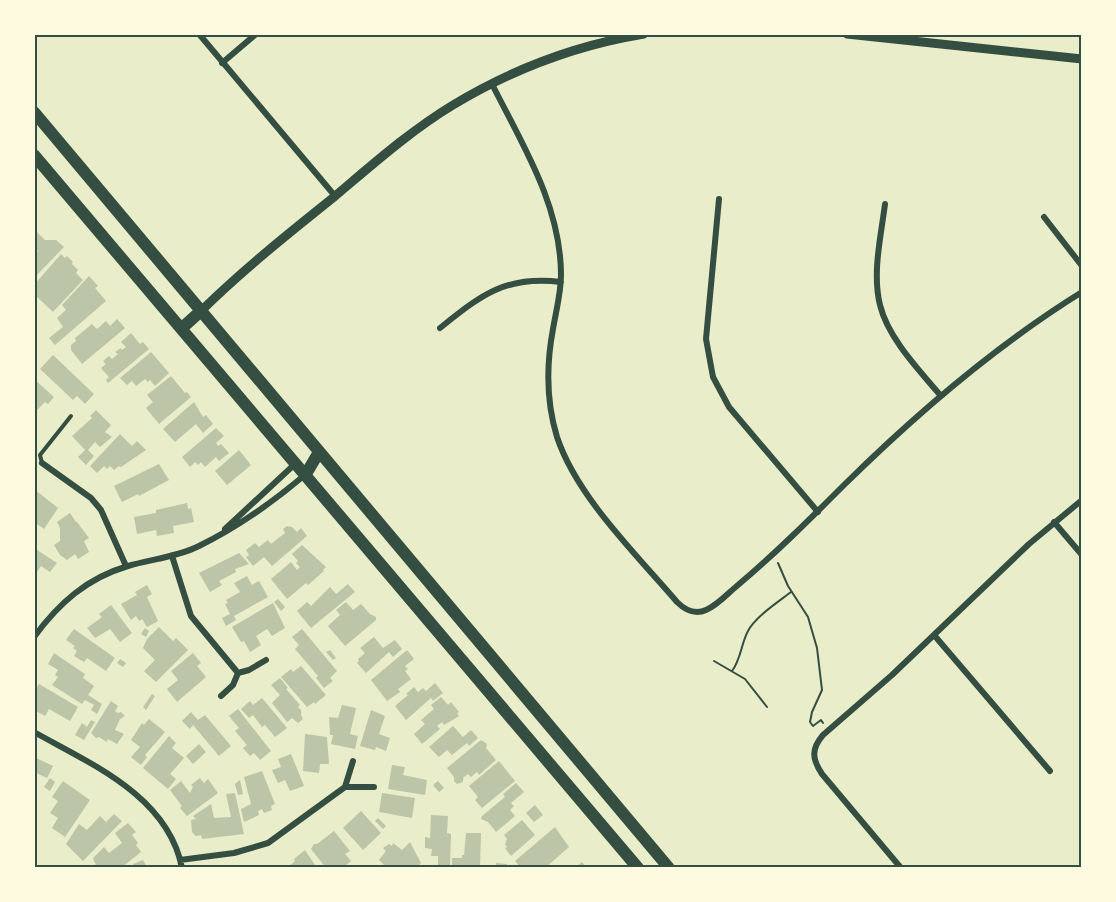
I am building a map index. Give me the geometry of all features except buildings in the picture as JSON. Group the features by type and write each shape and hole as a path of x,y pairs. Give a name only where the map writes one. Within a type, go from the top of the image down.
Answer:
{"main road":[{"path":"34,112 669,867"},
{"path":"34,155 638,867"},
{"path":"182,328 202,310"},
{"path":"296,463 319,452"},
{"path":"306,474 319,452"}],"street":[{"path":"199,34 335,196"},
{"path":"222,63 256,34"},
{"path":"202,310 266,252 393,147 452,105 492,84 565,54 644,34"},
{"path":"847,34 1082,59"},
{"path":"492,84 547,197 557,233 561,282 548,358 549,404 564,454 588,496 677,602 692,611 706,610 715,604 774,554 873,457 941,396 1000,349 1082,292"},
{"path":"719,199 706,339 713,378 729,407 818,512"},
{"path":"885,204 877,279 880,305 891,331 941,396"},
{"path":"1044,217 1082,266"},
{"path":"440,328 479,297 500,286 525,280 561,282"},
{"path":"42,463 91,498 101,510 126,567"},
{"path":"219,535 296,463"},
{"path":"34,637 62,603 78,590 126,567 198,547 267,507 306,474"},
{"path":"901,867 817,766 813,749 829,729 892,675 980,589 1054,522 1082,500"},
{"path":"1054,522 1082,555"},
{"path":"172,556 191,616 238,673"},
{"path":"934,635 1050,771"},
{"path":"238,673 249,670 266,660"},
{"path":"221,696 233,684 238,673"},
{"path":"34,732 127,786 157,817 169,836 181,864 268,843 345,787 374,787"},
{"path":"345,787 352,762"}],"lane":[{"path":"42,463 40,455 71,416"}],"path":[{"path":"774,554 813,632 822,678 822,690 810,722 813,726 821,720 829,729"},
{"path":"732,671 736,666 746,633 751,626 791,592"},
{"path":"714,661 748,683 767,707"}]}
